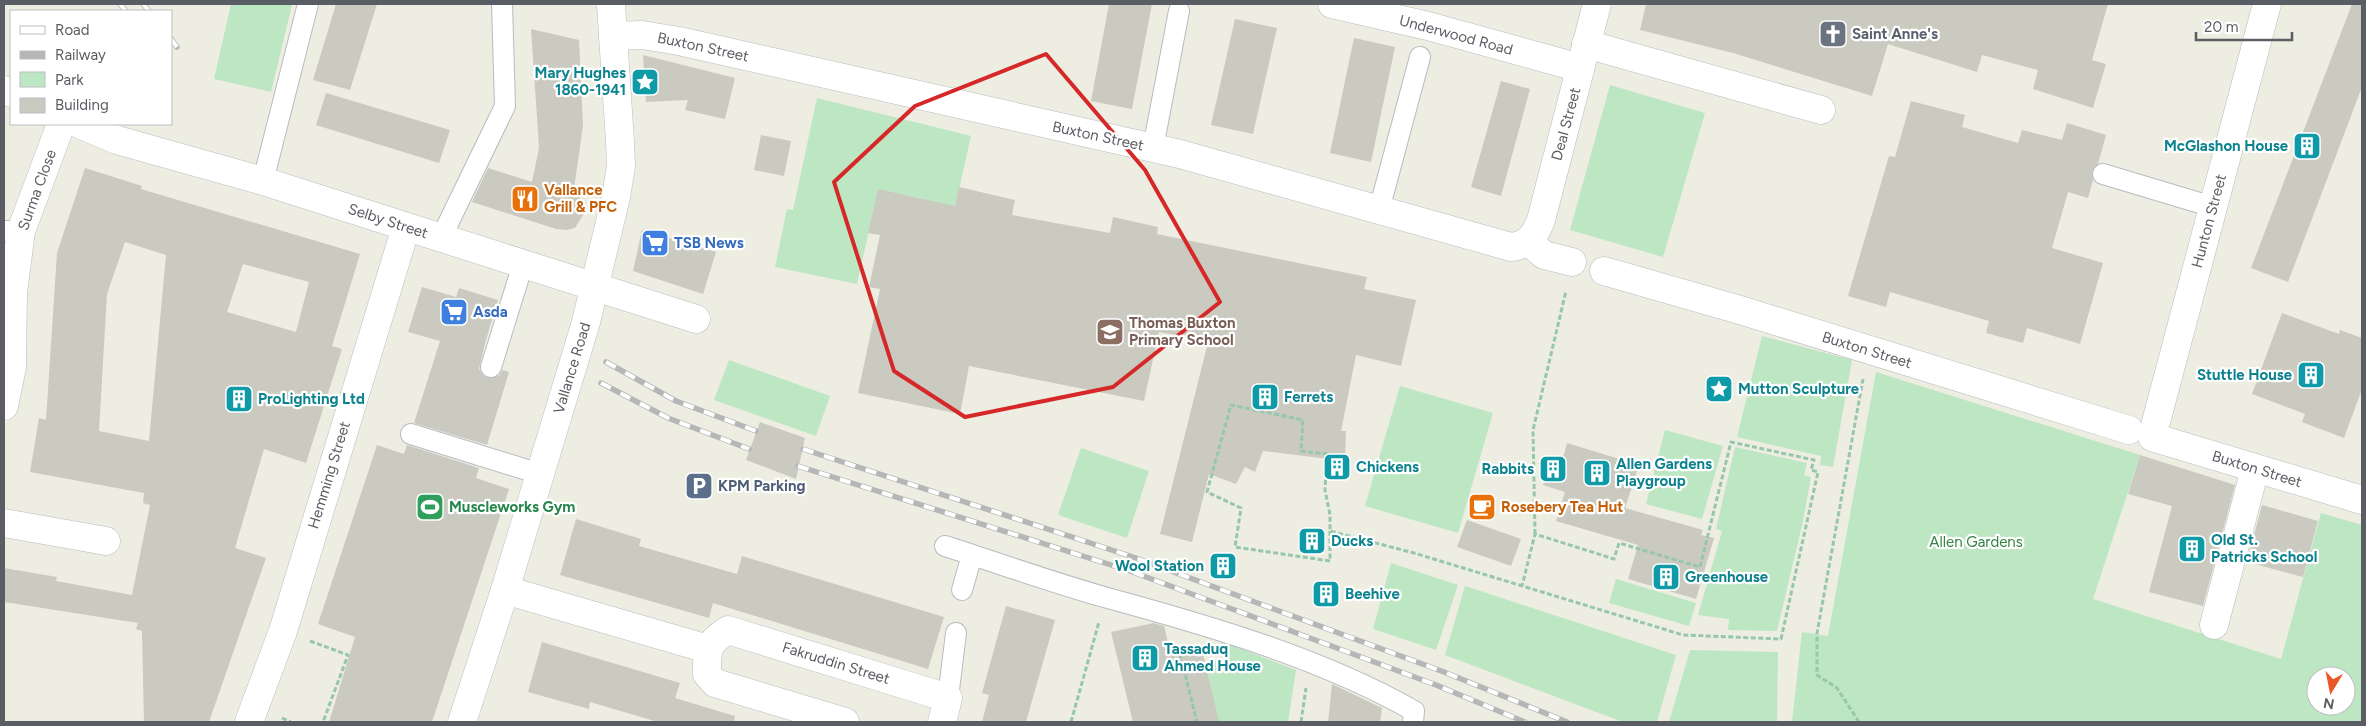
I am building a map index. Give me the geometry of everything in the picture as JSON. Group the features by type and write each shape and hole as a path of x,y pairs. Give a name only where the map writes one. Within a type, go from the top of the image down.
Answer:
{"street":[{"name":"Vallance Road","path":"462,722 505,590 595,287 616,197 621,166 611,4"},
{"name":"Underwood Road","path":"1332,4 1368,8 1821,110"},
{"name":"Deal Street","path":"1528,242 1536,233 1541,220 1597,4"},
{"name":"Hunton Street","path":"2140,434 2212,207 2267,4"},
{"name":"Buxton Street","path":"613,36 642,35 680,41 1153,148 1379,210 1505,247 1528,242"},
{"name":"Surma Close","path":"4,406 12,367 13,231 61,125"},
{"name":"Selby Street","path":"81,125 117,140 263,181 696,319"},
{"name":"Hemming Street","path":"249,722 283,631 406,227"},
{"path":"1528,242 1544,255 1572,262"},
{"name":"Buxton Street","path":"1604,271 2362,500"},
{"path":"2214,625 2255,469"},
{"path":"4,523 106,541"},
{"path":"505,590 708,649 707,674 716,683 845,722"},
{"name":"Fakruddin Street","path":"708,649 719,636 728,630 945,710"}],"lane":[{"path":"263,181 308,4"},
{"path":"441,238 505,106 502,4"},
{"path":"1153,148 1179,11"},
{"path":"1379,210 1420,57"},
{"path":"2103,174 2212,207"},
{"path":"491,367 523,264"},
{"path":"411,434 467,444 540,474"},
{"path":"945,546 1103,596 1170,614 1310,663 1387,696 1414,711 1412,722"},
{"path":"962,590 972,555"},
{"path":"945,710 956,633"}],"path":[{"path":"1522,586 1535,534 1533,430 1572,262"},
{"path":"1858,722 1837,688 1817,675 1816,666 1817,633 1868,350"},
{"path":"1231,405 1303,420 1301,451 1327,454 1325,490 1330,515 1330,531 1330,561 1235,547 1241,508 1207,492 1231,405"},
{"path":"1330,531 1414,553 1683,635 1781,639 1818,472 1811,470 1814,460 1731,442 1700,567 1619,543 1614,559 1535,534"},
{"path":"1071,722 1098,631 1103,596"},
{"path":"1170,614 1197,722"},
{"path":"283,631 348,655 323,722"},
{"path":"1301,722 1310,663"}],"highlighted area":[{"path":"1046,54 1145,170 1220,302 1113,387 965,417 894,371 834,182 915,106"}],"green space":[{"path":"231,4 292,5 271,92 214,79"},
{"path":"1610,85 1705,113 1663,257 1570,230"},
{"path":"817,98 971,136 953,216 925,199 878,190 857,284 775,267 787,209 793,210"},
{"path":"1762,336 1852,360 1833,467 1820,465 1821,456 1737,437"},
{"path":"729,360 830,396 816,436 714,400"},
{"name":"Allen Gardens","path":"1876,372 2140,455 2093,599 2281,659 2321,513 2362,525 2362,722 1792,722 1802,632 1828,636"},
{"path":"1400,386 1493,413 1458,533 1365,506"},
{"path":"1665,430 1723,446 1702,519 1646,504"},
{"path":"1735,447 1807,463 1804,475 1811,477 1803,521 1777,631 1728,630 1729,619 1698,615 1722,531 1716,529"},
{"path":"1081,448 1149,471 1127,538 1058,515"},
{"path":"1391,563 1458,585 1436,650 1373,629"},
{"path":"1616,579 1696,603 1689,626 1609,603"},
{"path":"1465,586 1676,655 1657,722 1623,722 1445,655"},
{"path":"1221,641 1296,670 1288,722 1217,722 1209,694 1198,670 1206,664 1224,659"},
{"path":"1690,650 1778,652 1777,722 1669,722"}],"building":[{"path":"336,4 377,4 350,90 313,80"},
{"path":"1109,4 1152,4 1132,109 1091,101"},
{"path":"1646,4 2108,4 2092,60 2106,64 2093,108 2033,89 2038,70 1982,55 1977,72 1888,44 1872,96 1733,53 1640,30"},
{"name":"McGlashon House","path":"2352,4 2362,4 2362,87 2288,282 2251,268"},
{"path":"1235,19 1277,28 1253,134 1211,125"},
{"path":"531,29 579,40 583,125 574,189 585,205 585,212 575,228 567,230 556,229 472,202 488,168 532,182 539,148"},
{"path":"1354,38 1395,47 1371,162 1330,153"},
{"path":"643,55 735,78 725,119 685,110 688,100 646,102"},
{"path":"1501,81 1530,89 1501,196 1471,187"},
{"path":"326,93 450,130 439,163 316,125"},
{"path":"1911,101 1965,115 1962,127 2018,143 2022,130 2062,140 2067,123 2106,135 2098,164 2092,171 2093,180 2088,198 2068,192 2052,248 2103,263 2080,344 2027,328 2023,343 1986,333 1989,321 1890,292 1886,307 1848,296 1889,156 1895,157"},
{"path":"761,135 791,141 784,176 754,170"},
{"path":"85,168 142,186 141,189 360,254 332,346 342,349 306,463 264,449 235,548 266,558 209,722 144,722 142,631 136,629 138,623 4,602 4,568 57,577 56,581 132,595 150,505 143,503 144,493 30,472 39,418 46,420 57,253","holes":["125,242 166,255 149,441 99,431 107,294","243,264 309,282 296,332 227,312"]},
{"path":"959,187 1015,200 1012,215 1110,233 1113,217 1158,227 1157,234 1367,277 1364,289 1416,300 1401,366 1356,355 1341,431 1346,431 1345,461 1263,451 1255,472 1245,467 1236,484 1209,474 1192,542 1160,534 1208,342 1159,332 1144,401 969,366 960,414 858,393 880,289 869,287 880,235 868,233 878,189 955,206"},
{"path":"642,230 716,252 703,294 633,271"},
{"path":"422,287 456,297 459,288 498,300 479,369 488,378 499,376 502,370 509,372 487,445 414,423 440,341 408,332"},
{"name":"Stuttle House","path":"2282,313 2339,334 2340,330 2362,338 2362,389 2344,438 2302,422 2305,414 2252,394"},
{"path":"760,422 805,438 796,479 746,460"},
{"path":"1567,443 1639,465 1625,508 1703,530 1701,535 1714,538 1696,599 1628,579 1638,545 1556,521 1565,492 1543,485 1552,455 1563,458"},
{"path":"377,445 404,454 407,445 479,468 476,478 509,489 432,722 329,722 355,637 318,624"},
{"name":"Old St. Patricks School","path":"2140,455 2235,485 2203,606 2149,592 2172,506 2128,494"},
{"path":"2262,505 2318,521 2303,577 2247,562"},
{"path":"576,519 641,539 639,546 737,574 742,556 944,617 928,669 713,603 709,618 560,575"},
{"name":"Rosebery Tea Hut","path":"1467,520 1521,539 1511,566 1457,547"},
{"path":"1006,606 1055,620 1026,722 982,722 989,695 982,693"},
{"path":"1154,623 1164,626 1170,651 1201,645 1219,722 1133,722 1111,632"},
{"path":"542,642 680,683 675,698 735,716 734,722 658,722 590,702 589,709 528,692"},
{"path":"1332,684 1382,708 1380,722 1328,722"}],"railway":[{"path":"120,4 125,10"},
{"path":"143,4 148,10"},
{"path":"172,40 177,47"},
{"path":"606,362 676,401 756,431"},
{"path":"601,383 668,418 749,449"},
{"path":"803,449 1136,558 1444,672 1567,722"},
{"path":"798,466 1130,571 1436,685 1525,722"}],"place":[{"name":"Saint Anne's","path":"1833,34"},
{"name":"Mary Hughes 1860-1941","path":"645,82"},
{"name":"McGlashon House","path":"2307,146"},
{"name":"Vallance Grill & PFC","path":"525,199"},
{"name":"TSB News","path":"655,243"},
{"name":"Asda","path":"454,312"},
{"name":"Thomas Buxton Primary School","path":"1110,332"},
{"name":"Stuttle House","path":"2311,375"},
{"name":"Mutton Sculpture","path":"1719,389"},
{"name":"Ferrets","path":"1265,397"},
{"name":"ProLighting Ltd","path":"239,399"},
{"name":"Chickens","path":"1337,467"},
{"name":"Rabbits","path":"1553,469"},
{"name":"Allen Gardens Playgroup","path":"1597,473"},
{"name":"KPM Parking","path":"699,486"},
{"name":"Muscleworks Gym","path":"430,507"},
{"name":"Rosebery Tea Hut","path":"1482,507"},
{"name":"Ducks","path":"1312,541"},
{"name":"Old St. Patricks School","path":"2192,549"},
{"name":"Wool Station","path":"1223,566"},
{"name":"Greenhouse","path":"1666,577"},
{"name":"Beehive","path":"1326,594"},
{"name":"Tassaduq Ahmed House","path":"1145,658"}]}
